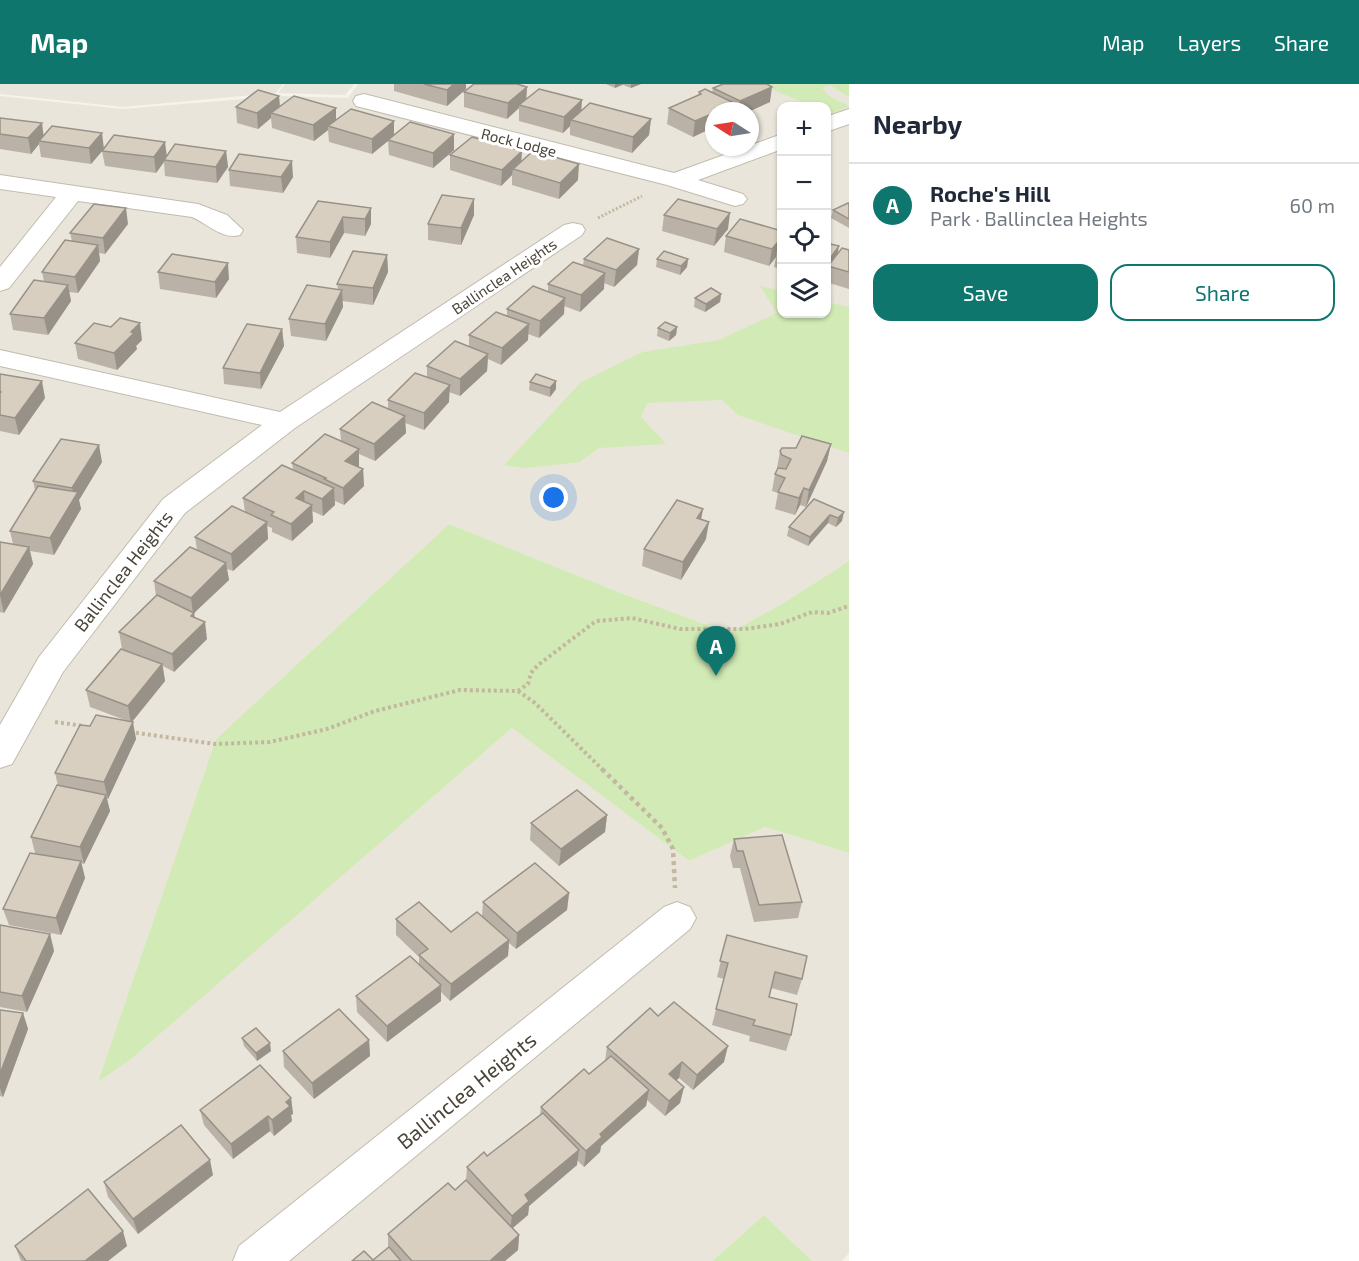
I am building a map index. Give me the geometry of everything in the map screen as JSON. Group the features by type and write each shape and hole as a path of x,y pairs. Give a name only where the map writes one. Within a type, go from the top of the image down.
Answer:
{"street":[{"name":"Rock Lodge","path":"364,101 675,180 735,199"},
{"path":"831,123 849,116"},
{"path":"675,180 777,143"},
{"path":"0,182 198,211 218,220 231,230"},
{"path":"0,283 72,193"},
{"name":"Ballinclea Heights","path":"0,755 19,718 51,666 174,506 285,422 573,230"},
{"path":"0,358 285,422"},
{"name":"Ballinclea Heights","path":"255,1261 677,918"}],"path":[{"path":"573,230 675,180"},
{"path":"518,691 528,684 531,673 538,665 596,621 633,618 680,629 745,629 780,624 812,612 828,613 849,606"},
{"path":"123,731 214,744 270,742 327,729 375,711 460,690 518,691 535,703 662,828 672,849 677,918"},
{"path":"19,718 91,727"}],"shaded area":[{"path":"0,84 283,84 276,93 123,107 0,94"},
{"path":"285,84 354,84 345,95 278,93"},
{"path":"358,84 849,84 849,561 782,604 729,633 621,593 449,524 216,739 99,1081 125,1063 512,728 689,861 765,827 849,853 849,1253 842,1261 812,1261 764,1215 712,1261 0,1261 0,96 122,109 281,96 348,98"}],"green space":[{"path":"760,84 849,84 849,97 830,85 822,88 829,96 849,106 831,114 831,102 802,102"},
{"path":"760,286 777,290 777,313"},
{"path":"831,303 849,307 849,453 738,415 722,400 647,403 641,417 666,444 599,448 580,462 525,468 504,465 581,382 643,352 719,340 777,313 777,318 831,318"},
{"path":"449,524 621,593 729,633 782,604 849,561 849,853 765,827 689,861 512,728 131,1059 98,1082 216,739"},
{"path":"764,1215 812,1261 712,1261"}],"building":[{"path":"424,84 454,84 447,90"},
{"path":"474,84 517,84 527,87 508,103 464,92"},
{"path":"723,84 767,84 772,87 740,101 713,88"},
{"path":"539,89 582,100 564,117 519,105"},
{"path":"705,89 732,102 705,102 705,117 695,121 669,108 701,94 699,92"},
{"path":"258,90 279,96 257,113 236,107"},
{"path":"294,96 336,108 313,125 271,113"},
{"path":"590,103 651,119 633,137 571,120"},
{"path":"351,109 394,121 372,139 328,126"},
{"path":"0,118 42,123 28,138 0,134"},
{"path":"410,122 454,134 433,153 388,140"},
{"path":"52,126 102,133 89,148 39,141"},
{"path":"114,135 165,142 154,157 102,151"},
{"path":"472,137 522,151 502,170 450,155"},
{"path":"175,144 226,151 216,167 164,160"},
{"path":"533,151 579,164 560,183 513,169"},
{"path":"239,154 292,161 281,177 229,170"},
{"path":"442,195 474,199 461,228 428,224"},
{"path":"678,199 730,213 717,229 664,215"},
{"path":"318,201 371,208 365,219 343,217 330,242 296,237"},
{"path":"849,203 849,219 833,210"},
{"path":"94,204 126,208 103,238 70,233"},
{"path":"740,219 777,230 777,243 772,249 726,236"},
{"path":"607,238 639,249 616,270 584,259"},
{"path":"65,240 98,245 75,277 42,272"},
{"path":"831,244 839,246 831,257"},
{"path":"842,248 849,250 849,272 831,267 831,262"},
{"path":"353,251 387,255 373,288 337,284"},
{"path":"664,251 688,259 681,266 657,259"},
{"path":"172,254 228,263 215,282 158,272"},
{"path":"573,262 605,273 581,295 548,284"},
{"path":"34,280 68,285 44,318 10,314"},
{"path":"307,285 342,290 325,324 289,319"},
{"path":"533,286 565,298 540,321 507,309"},
{"path":"711,288 721,294 706,304 695,298"},
{"path":"496,312 529,324 502,348 469,335"},
{"path":"120,318 140,323 131,332 134,333 114,353 75,343 94,323 111,327"},
{"path":"665,322 677,327 670,333 658,328"},
{"path":"247,324 282,329 260,373 223,368"},
{"path":"455,341 488,354 460,379 427,366"},
{"path":"415,373 450,385 424,413 388,400"},
{"path":"0,374 42,381 15,418 0,415"},
{"path":"536,374 556,381 550,388 530,382"},
{"path":"372,402 405,416 374,444 340,429"},
{"path":"325,434 359,449 345,461 363,469 343,488 292,463"},
{"path":"802,436 831,444 809,490 804,488 799,498 778,492 785,478 775,474 778,468 786,469 791,459 782,455 780,451 782,448 796,448"},
{"path":"61,439 99,445 72,488 33,481"},
{"path":"282,465 334,488 322,499 304,491 296,498 312,505 291,524 271,515 274,512 243,498"},
{"path":"38,486 78,492 50,538 10,531"},
{"path":"814,499 844,512 838,518 830,515 810,537 789,527"},
{"path":"677,500 703,509 697,518 709,522 683,562 644,549"},
{"path":"232,506 267,522 231,554 195,537"},
{"path":"0,542 29,547 0,595"},
{"path":"190,547 226,563 191,598 154,581"},
{"path":"157,595 194,613 191,616 205,622 172,654 119,632"},
{"path":"121,649 162,664 128,706 86,690"},
{"path":"96,715 133,722 104,782 55,773 80,725 90,726"},
{"path":"57,785 106,795 80,847 31,837"},
{"path":"577,790 607,815 561,849 531,823"},
{"path":"782,835 802,902 759,905 743,851 737,851 734,839"},
{"path":"30,853 81,861 56,918 3,909"},
{"path":"535,863 569,893 517,933 483,902"},
{"path":"419,902 451,932 477,912 509,940 451,984 419,955 428,949 396,919"},
{"path":"0,925 50,934 22,996 0,992"},
{"path":"727,935 807,956 802,979 775,972 769,997 797,1004 791,1035 753,1025 755,1020 716,1009 728,963 720,961"},
{"path":"410,956 441,985 387,1026 356,996"},
{"path":"674,1002 728,1046 697,1075 682,1062 669,1074 684,1087 669,1101 607,1047 650,1008 658,1016"},
{"path":"339,1009 369,1040 312,1083 283,1051"},
{"path":"0,1010 23,1013 0,1074"},
{"path":"256,1028 270,1043 256,1053 242,1038"},
{"path":"611,1056 649,1090 600,1134 602,1137 586,1151 541,1107 584,1069 589,1074"},
{"path":"260,1065 291,1098 286,1102 290,1106 272,1120 268,1116 231,1144 200,1110"},
{"path":"543,1113 579,1150 525,1195 529,1201 512,1216 467,1167 484,1152 487,1156"},
{"path":"181,1125 210,1160 133,1219 104,1182"},
{"path":"466,1180 519,1235 490,1261 412,1261 388,1234 448,1183 455,1190"},
{"path":"88,1189 123,1231 85,1261 26,1261 15,1246"},
{"path":"389,1247 401,1261 352,1261 364,1251 373,1260"}],"place":[{"name":"Roche's Hill","path":"716,676"}]}
